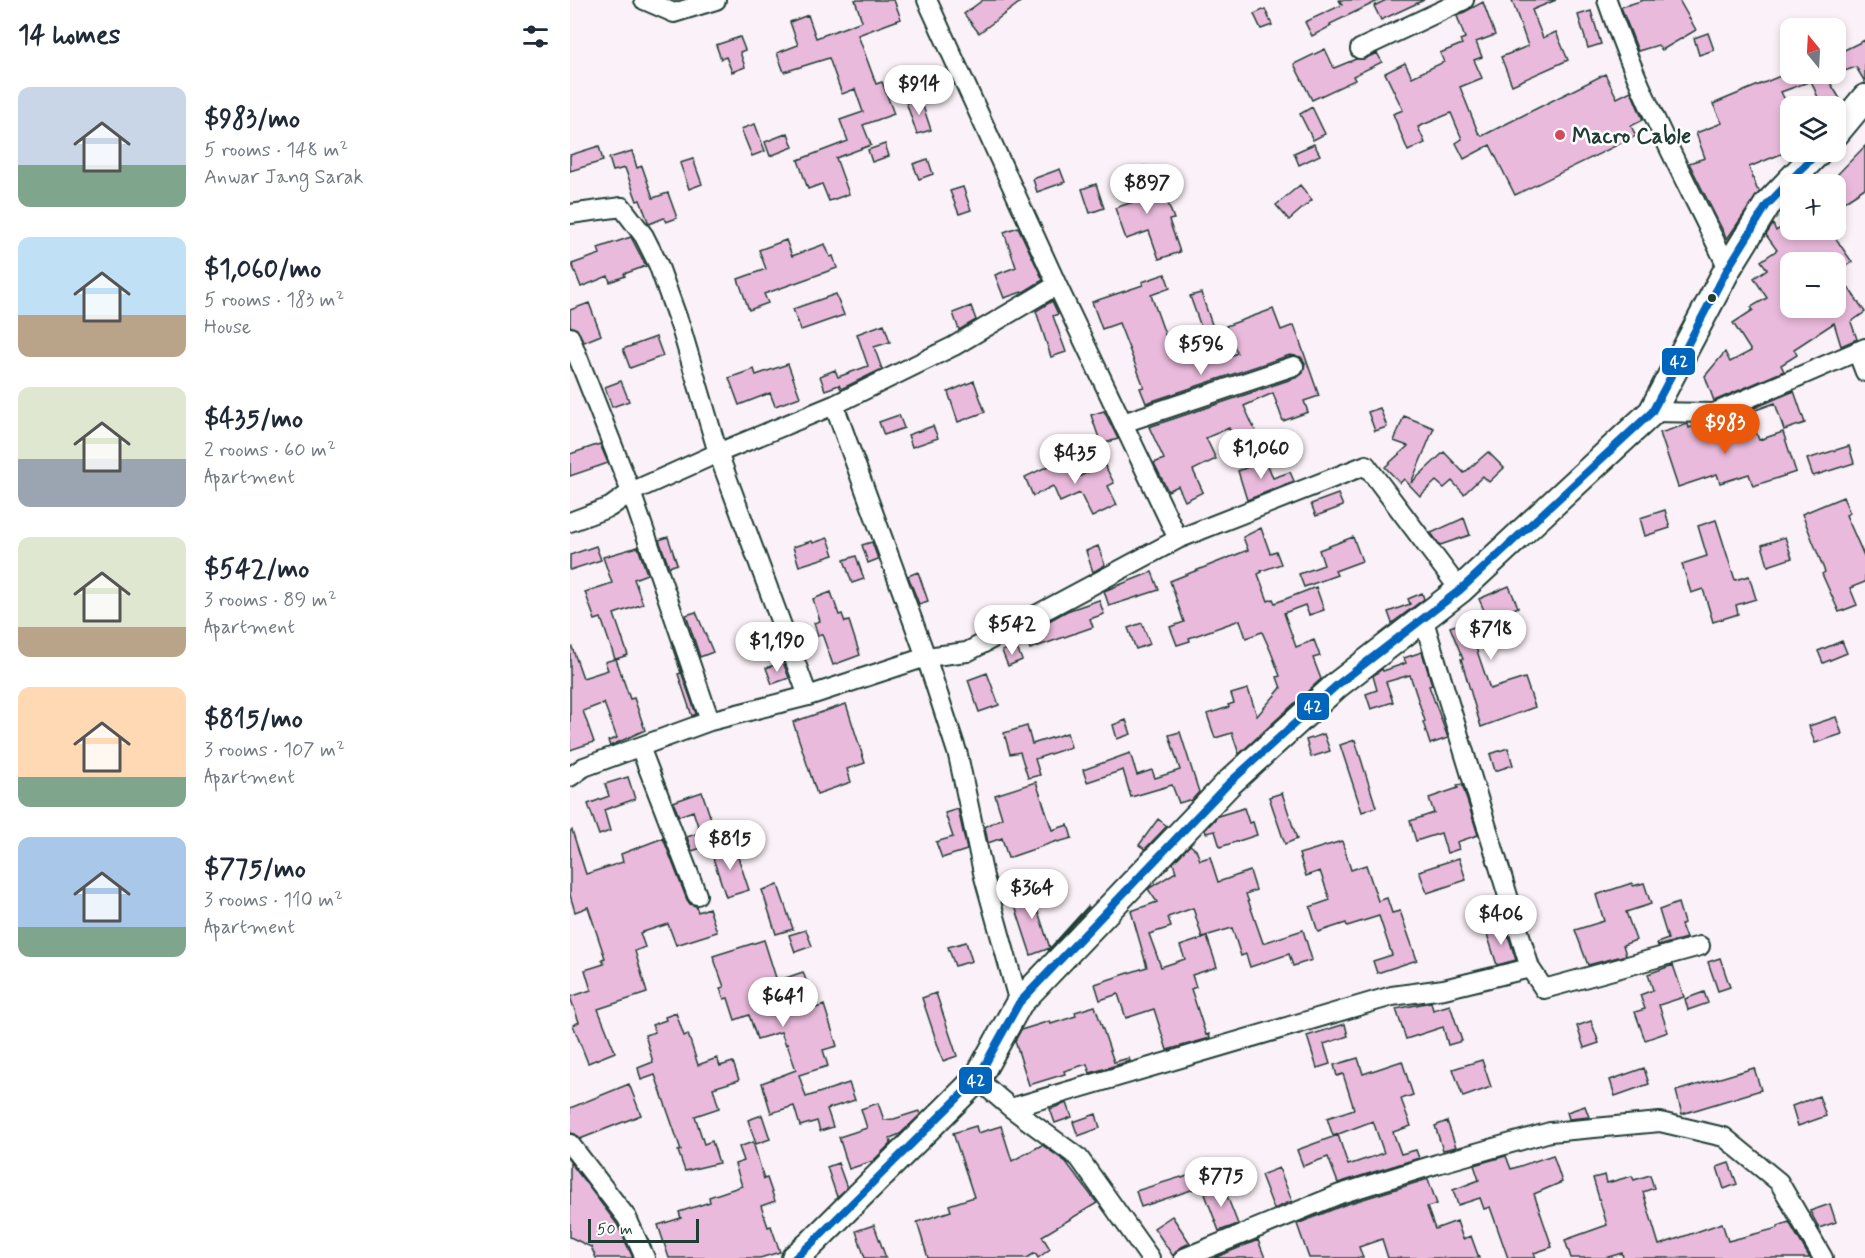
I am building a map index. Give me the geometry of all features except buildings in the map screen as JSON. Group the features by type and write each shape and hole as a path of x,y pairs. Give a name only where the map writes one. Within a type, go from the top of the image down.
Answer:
{"main road":[{"path":"1846,121 1865,98"},
{"path":"795,1258 977,1079 1018,1003 1228,784 1337,685 1460,590 1652,412 1728,268 1767,205 1808,162"}],"street":[{"path":"644,0 675,13 716,0"},
{"path":"927,0 1057,285 1178,539"},
{"path":"1360,49 1464,0"},
{"path":"1607,0 1622,47 1648,105 1728,268"},
{"path":"570,214 622,207 644,236 658,264 681,328 718,453 808,696"},
{"path":"570,522 610,507 631,492 718,453 834,405 954,346 1057,285"},
{"path":"570,337 631,492 710,721"},
{"path":"1652,412 1714,413 1861,349 1865,372"},
{"path":"1123,423 1294,366"},
{"path":"834,405 926,657 958,755 984,877 1018,1003"},
{"path":"570,777 584,767 710,721 808,696 926,657 967,652 1178,539 1366,465 1460,590"},
{"path":"1423,618 1530,968 1544,989 1700,946"},
{"path":"640,747 697,895"},
{"path":"1011,1108 1392,996 1444,989 1530,968"},
{"path":"977,1079 1011,1108 1078,1158 1150,1258"},
{"path":"1184,1258 1340,1194 1437,1164 1550,1132 1660,1122 1724,1137 1779,1182 1823,1258"},
{"path":"570,1144 627,1218 645,1258"}],"transit line":[{"name":"42","path":"795,1258 977,1079 1019,1003 1228,784 1337,685 1460,590 1652,412 1728,268 1767,205 1808,162"}],"place":[{"name":"Macro Cable","path":"1560,135"}]}
